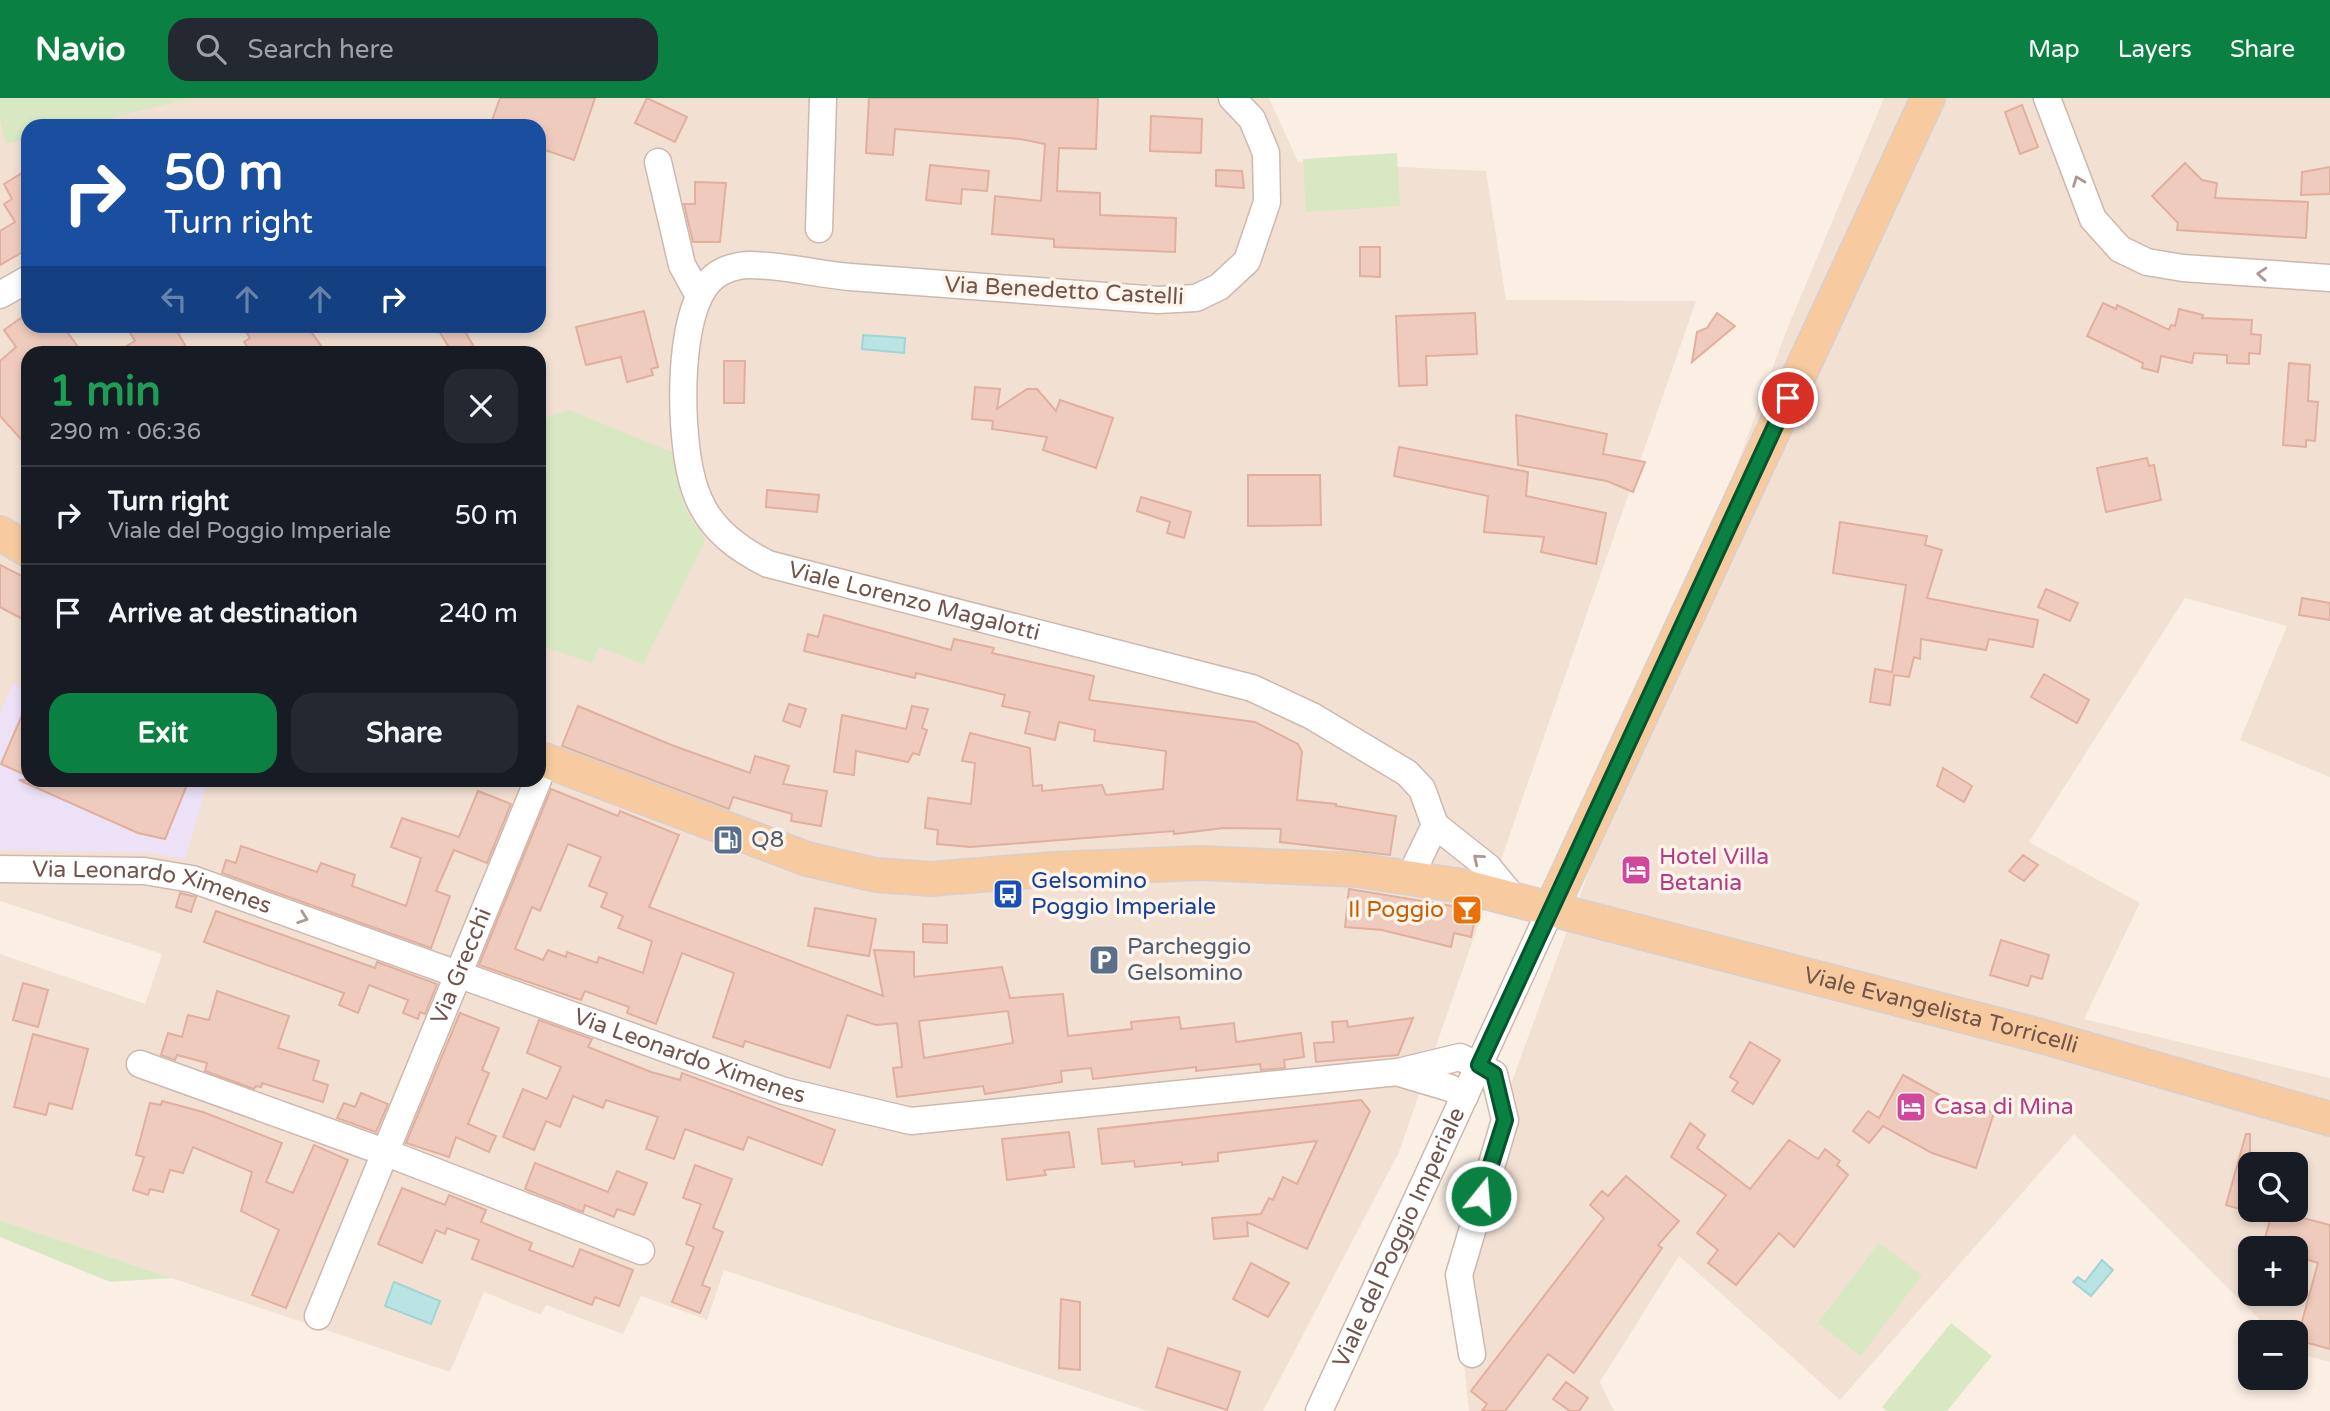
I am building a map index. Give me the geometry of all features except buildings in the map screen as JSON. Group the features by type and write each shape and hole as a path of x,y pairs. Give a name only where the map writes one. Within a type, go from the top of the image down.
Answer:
{"main road":[{"name":"Viale del Poggio Imperiale","path":"1551,909 1928,98"},
{"path":"0,533 21,546"},
{"name":"Viale Evangelista Torricelli","path":"546,772 807,859 876,875 931,879 1054,869 1200,863 1301,865 1410,877 1551,909 1638,934 2040,1036 2330,1119"}],"street":[{"path":"819,229 823,98"},
{"name":"Via Benedetto Castelli","path":"817,274 1158,300 1196,298 1219,287 1247,261 1267,202 1266,153 1252,119 1232,98"},
{"path":"2047,98 2093,219 2110,241 2127,253 2147,262 2183,268 2330,278"},
{"path":"658,162 682,265 699,296"},
{"name":"Viale Lorenzo Magalotti","path":"817,274 739,265 713,277 699,296 689,329 683,397 693,485 717,530 737,548 768,564 1252,688 1312,716 1406,773 1422,789 1435,825"},
{"path":"0,295 21,283"},
{"name":"Via Grecchi","path":"318,1316 461,974 533,787"},
{"path":"1410,877 1435,825 1488,867 1515,900"},
{"name":"Via Leonardo Ximenes","path":"0,869 144,871 192,879 784,1091 911,1121 1398,1072 1460,1056 1479,1065"},
{"name":"Viale del Poggio Imperiale","path":"1319,1411 1551,909"},
{"path":"139,1064 387,1153 641,1251"},
{"name":"Viale del Poggio Imperiale","path":"1472,1354 1459,1275 1505,1120 1494,1074 1479,1065"},
{"name":"Via Leonardo Ximenes","path":"1398,1072 1445,1086 1465,1096"}],"shaded area":[{"path":"0,98 1269,98 1298,162 1486,171 1506,300 1696,301 1399,1152 1263,1411 1148,1411 724,1270 707,1320 641,1296 623,1334 546,1305 541,1315 484,1292 450,1372 0,1220 0,954 145,1004 162,954 0,901"},
{"path":"1884,98 2330,98 2330,777 2240,740 2287,626 2185,598 2029,842 2140,903 2084,1019 2330,1078 2330,1362 2308,1356 2308,1320 2260,1320 2246,1306 2308,1306 2308,1236 2238,1236 2238,1298 2074,1134 1840,1400 1679,1256 1600,1382 1614,1411 1469,1411 1454,1272 1469,1199 1785,334"},
{"path":"13,683 21,688 21,787 207,787 185,859 153,853 0,850 0,713"}],"green space":[{"path":"0,98 190,98 107,119 21,119 21,141 6,144 0,119"},
{"path":"1397,153 1400,206 1306,212 1303,159"},
{"path":"569,410 682,456 679,479 682,500 706,539 643,664 599,647 592,663 546,647 546,418"},
{"path":"0,1220 172,1278 110,1282 0,1237"},
{"path":"1879,1243 1922,1275 1861,1356 1818,1323"},
{"path":"1951,1323 1992,1356 1947,1411 1887,1411 1882,1407"}],"water":[{"path":"863,335 905,338 904,353 862,349"},
{"path":"2102,1260 2113,1270 2091,1296 2073,1282 2078,1277 2085,1282"},
{"path":"394,1282 440,1301 431,1324 385,1306"}],"place":[{"name":"Q8","path":"728,840"},
{"name":"Hotel Villa Betania","path":"1636,870"},
{"name":"Gelsomino Poggio Imperiale","path":"1008,894"},
{"name":"Il Poggio","path":"1467,910"},
{"name":"Parcheggio Gelsomino","path":"1104,960"},
{"name":"Casa di Mina","path":"1911,1107"}],"route":[{"path":"1481,1196 1505,1120 1494,1074 1479,1065 1788,398"}]}
